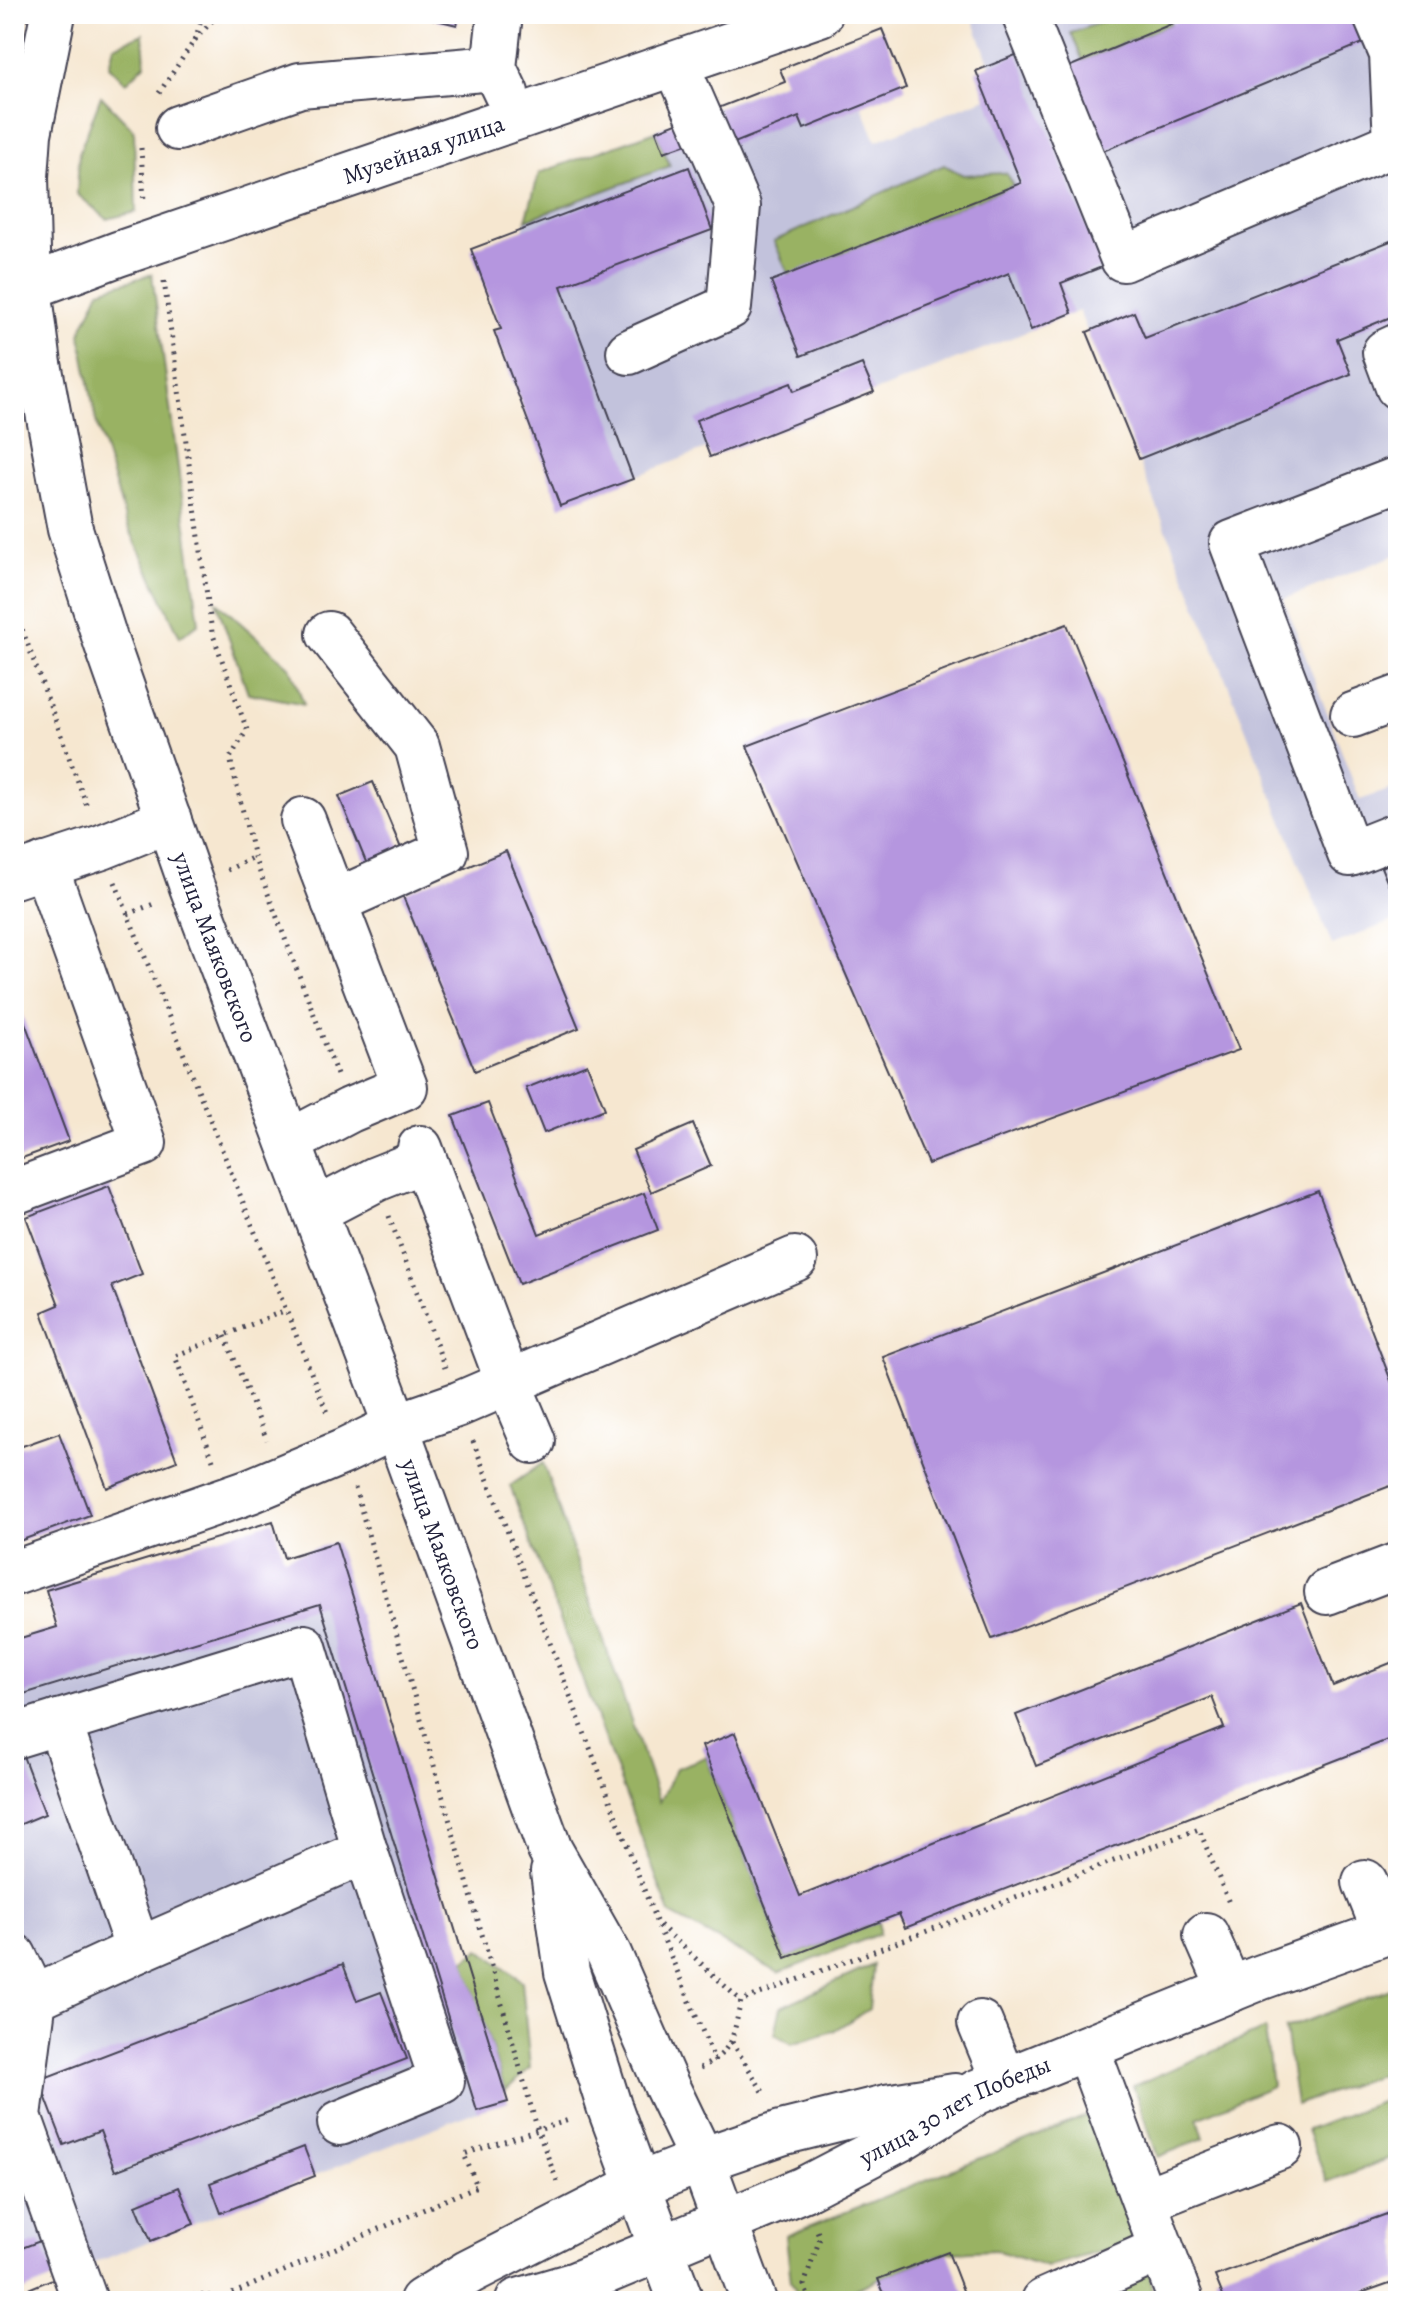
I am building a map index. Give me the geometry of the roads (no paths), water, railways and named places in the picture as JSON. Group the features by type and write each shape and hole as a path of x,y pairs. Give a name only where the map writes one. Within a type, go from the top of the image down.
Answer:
{"main road":[{"name":"улица Маяковского","path":"53,14 29,134 22,290 70,529 192,887 396,1426 550,1850 609,1954 702,2160 754,2301"},
{"path":"500,14 494,68 517,117"},
{"name":"Музейная улица","path":"22,290 118,254 820,14"},
{"path":"1024,14 1123,259 1396,143 1392,54 1375,14"},
{"path":"629,352 729,307 738,206 676,64"},
{"path":"178,128 300,85 494,68"},
{"path":"14,75 29,134"},
{"path":"1398,346 1385,352 1398,387"},
{"path":"1398,479 1232,543 1350,854 1398,835"},
{"path":"329,634 417,746 446,852 334,902"},
{"path":"1353,715 1398,698"},
{"path":"14,1192 144,1143 30,870 102,847 169,820"},
{"path":"289,1142 350,1110 405,1087 303,820"},
{"path":"315,1211 422,1154 533,1441"},
{"path":"14,1573 282,1478 396,1426 459,1404 795,1259"},
{"path":"1327,1592 1398,1565"},
{"path":"14,1736 304,1647 365,1851 442,2081 340,2123"},
{"path":"59,1722 138,1950"},
{"name":"улица Маяковского","path":"550,1850 567,1972 609,2106 681,2301"},
{"path":"34,1998 365,1851"},
{"path":"1365,1882 1392,1930"},
{"name":"улица 30 лет Победы","path":"518,2301 576,2284 804,2189 900,2139 991,2086 1230,1990 1392,1930"},
{"path":"1206,1935 1230,1990"},
{"path":"14,1956 34,1998 19,2116 85,2301"},
{"path":"422,2301 469,2272 639,2185 702,2160 781,2133 886,2107 991,2086 980,2023"},
{"path":"1087,2048 1181,2301"},
{"path":"1145,2200 1280,2147"},
{"path":"1044,2301 1161,2249"}]}
